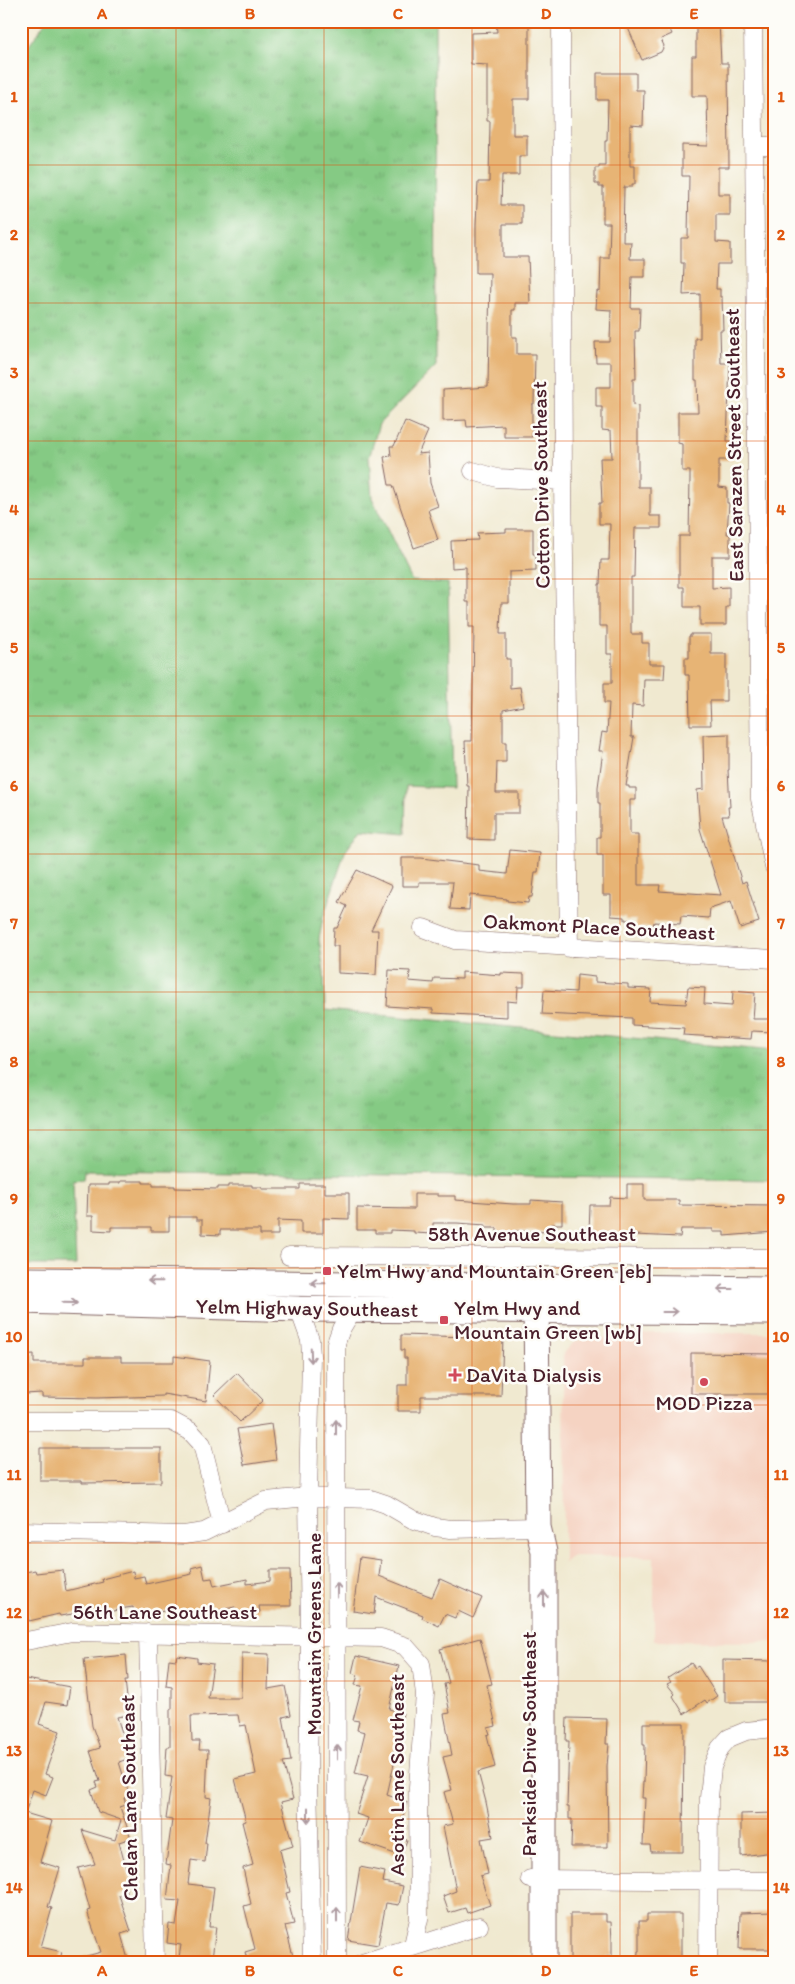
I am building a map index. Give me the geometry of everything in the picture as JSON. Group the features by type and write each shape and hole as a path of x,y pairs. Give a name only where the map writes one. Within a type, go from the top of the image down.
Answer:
{"main road":[{"name":"Yelm Highway Southeast","path":"21,1282 29,1280 365,1283 536,1300 774,1312"},
{"name":"Yelm Highway Southeast","path":"21,1301 353,1309 774,1289"},
{"name":"Parkside Drive Southeast","path":"529,1963 537,1879 544,1552 538,1527 536,1300"},
{"name":"Parkside Drive Southeast","path":"537,1879 544,1963"}],"street":[{"name":"Cotton Drive Southeast","path":"561,21 563,482 569,948"},
{"name":"East Sarazen Street Southeast","path":"753,21 760,799 774,867"},
{"path":"754,146 774,146"},
{"path":"473,471 497,478 563,482"},
{"name":"Oakmont Place Southeast","path":"423,928 455,940 774,959"},
{"name":"58th Avenue Southeast","path":"289,1256 774,1258"},
{"name":"Mountain Greens Lane","path":"299,1309 310,1340 311,1356 308,1496 310,1636 308,1836 312,1963"},
{"name":"Mountain Greens Lane","path":"334,1963 337,1960 338,1637 336,1343 341,1328 353,1309"},
{"path":"21,1421 171,1421 177,1424 190,1431 202,1444 222,1524"},
{"path":"21,1532 184,1535 204,1532 266,1501 308,1496 371,1499 386,1504 412,1519 434,1527 450,1529 538,1527"},
{"name":"56th Lane Southeast","path":"21,1642 72,1632 310,1636"},
{"name":"Chelan Lane Southeast","path":"148,1633 155,1963"},
{"name":"Asotin Lane Southeast","path":"310,1636 381,1638 405,1646 421,1664 425,1694 418,1787 419,1919 413,1945"},
{"path":"708,1963 711,1778 715,1758 720,1748 729,1738 736,1734 756,1729 774,1728"},
{"path":"537,1879 774,1881"},
{"path":"362,1963 413,1945 479,1926"}],"shaded area":[{"path":"654,1333 774,1333 774,1642 654,1641 654,1557 572,1556 564,1563 563,1354 575,1341"}],"green space":[{"path":"46,21 435,21 436,366 379,424 369,458 372,498 412,581 448,583 452,788 406,786 405,834 361,830 345,852 323,918 319,939 324,972 325,1010 774,1051 774,1180 85,1171 84,1179 73,1180 76,1265 21,1265 21,57"}],"building":[{"path":"496,21 529,21 529,99 513,99 513,135 527,135 527,156 519,156 519,175 502,175 501,205 522,205 522,224 503,224 503,257 528,257 530,303 515,303 515,310 512,310 512,337 517,337 517,354 535,354 532,437 504,437 504,425 467,427 466,420 443,421 443,390 488,387 490,273 476,273 476,224 478,182 489,182 490,121 487,121 487,65 471,64 471,33 497,32"},
{"path":"625,21 666,21 672,34 661,39 664,46 661,52 642,60"},
{"path":"696,21 719,21 721,63 728,63 729,167 718,167 718,194 730,194 730,215 716,215 716,242 730,243 730,264 717,264 716,289 720,289 720,297 722,297 721,363 730,363 727,441 732,441 732,460 719,460 719,487 727,488 727,503 729,503 727,534 730,534 730,556 712,556 712,588 729,587 729,607 726,607 726,625 700,625 700,607 684,607 684,587 679,587 679,536 689,536 690,471 682,471 682,444 678,443 678,412 698,412 697,380 695,380 695,338 700,338 700,294 683,295 684,263 681,263 681,238 688,238 689,176 682,176 682,145 708,146 707,96 692,96 692,56 696,56"},
{"path":"597,73 636,73 636,90 644,90 643,126 630,125 630,166 635,166 635,184 632,184 632,187 624,187 623,242 631,242 630,259 645,259 645,277 632,277 631,308 640,308 639,331 635,331 636,379 633,379 633,405 638,406 638,487 650,487 650,516 661,516 661,528 635,528 634,577 631,577 631,634 642,634 642,643 649,643 649,664 665,664 664,679 644,679 643,706 632,705 631,737 634,737 626,786 636,788 636,800 630,800 630,834 638,834 638,885 660,885 659,891 721,895 700,829 697,790 704,789 703,735 729,734 730,807 728,807 729,816 722,816 742,883 746,881 759,922 740,928 731,901 710,908 709,918 681,916 680,924 654,922 653,928 636,927 636,920 625,920 625,917 611,916 611,895 603,895 603,855 597,855 597,837 600,837 598,787 603,751 599,751 602,732 607,733 609,703 604,703 604,683 612,683 612,654 607,654 607,626 599,626 601,560 609,560 610,524 599,524 599,503 602,503 600,458 612,458 611,431 602,430 602,407 596,407 596,387 611,387 611,362 596,362 595,342 610,342 611,310 596,309 597,291 600,292 601,258 609,258 610,223 603,223 603,187 595,184 595,168 599,168 599,165 605,165 608,100 597,100"},
{"path":"405,421 428,431 418,454 428,453 430,483 438,506 428,510 438,540 414,548 393,485 389,485 384,457 391,456 390,446 394,446"},
{"path":"506,529 533,529 533,554 536,554 536,571 509,572 509,603 501,603 500,634 506,634 506,659 510,659 510,688 520,687 523,706 503,710 503,742 506,742 506,762 497,762 496,793 519,793 519,813 494,813 494,840 468,839 469,786 467,786 465,741 472,741 474,627 469,627 469,602 466,602 466,567 452,568 451,541 478,540 477,533 506,532"},
{"path":"691,634 711,634 711,654 726,654 726,701 710,701 711,725 690,725 689,675 685,675 685,658 689,658 689,636"},
{"path":"510,850 540,853 538,872 535,872 532,897 529,897 528,903 470,895 469,910 450,909 453,882 419,882 419,886 402,886 402,858 421,858 479,865 479,871 507,874"},
{"path":"357,870 392,886 371,930 378,930 376,975 338,973 338,946 333,946 334,928 337,928 347,906 339,902"},
{"path":"389,970 410,971 409,981 433,983 434,978 462,979 462,972 501,975 501,973 524,974 524,987 518,987 517,1002 507,1001 507,1017 433,1013 433,1009 387,1006"},
{"path":"577,975 595,977 595,982 628,984 628,988 651,989 650,1002 686,1004 688,987 705,988 704,1004 732,1006 733,991 755,993 753,1019 774,1019 773,1032 752,1031 751,1039 683,1035 684,1028 632,1025 632,1018 542,1014 544,990 576,992"},
{"path":"120,1181 143,1181 143,1183 153,1183 153,1186 175,1186 175,1188 218,1189 218,1187 228,1187 228,1185 252,1185 252,1187 262,1187 262,1189 300,1189 300,1184 325,1184 325,1193 349,1193 349,1219 323,1218 323,1233 301,1233 301,1221 278,1220 278,1235 260,1235 260,1230 220,1230 220,1235 202,1234 202,1220 196,1220 196,1217 169,1217 169,1231 151,1231 151,1227 111,1227 111,1231 93,1230 93,1216 87,1216 88,1185 109,1185 109,1183 120,1183"},
{"path":"627,1184 644,1184 644,1200 679,1200 679,1205 774,1206 774,1232 724,1236 724,1232 713,1232 713,1229 681,1229 680,1237 589,1233 590,1205 609,1205 610,1197 627,1198"},
{"path":"414,1194 438,1194 438,1196 455,1196 455,1200 513,1204 531,1204 531,1200 562,1202 562,1224 551,1224 551,1232 515,1231 514,1234 497,1232 497,1228 486,1228 486,1225 457,1223 433,1223 433,1234 390,1230 390,1233 375,1233 375,1230 357,1230 357,1208 414,1209"},
{"name":"DaVita Dialysis","path":"401,1335 503,1338 501,1396 421,1396 421,1411 398,1411 398,1385 407,1385 407,1358 404,1358 404,1350 401,1350"},
{"path":"691,1353 774,1354 774,1394 691,1394"},
{"path":"34,1354 34,1363 85,1363 85,1357 121,1357 121,1362 174,1362 174,1356 210,1361 206,1401 163,1394 163,1396 97,1398 42,1397 42,1393 25,1394 25,1389 21,1389 21,1355"},
{"path":"237,1373 263,1400 240,1422 214,1395"},
{"path":"271,1424 276,1460 244,1465 237,1429"},
{"path":"40,1448 161,1448 161,1482 82,1483 82,1481 40,1481"},
{"path":"360,1557 381,1560 379,1576 432,1597 440,1579 482,1598 473,1618 458,1611 455,1618 445,1614 439,1626 422,1618 423,1615 376,1597 374,1614 353,1611"},
{"path":"202,1565 205,1579 212,1578 214,1586 247,1579 247,1584 270,1581 270,1570 290,1570 291,1606 259,1606 260,1612 236,1616 235,1607 196,1615 195,1610 169,1616 168,1610 134,1615 133,1607 92,1616 91,1611 60,1616 59,1614 29,1621 21,1591 21,1573 35,1570 36,1573 63,1570 66,1591 103,1582 102,1579 133,1571 134,1578 144,1576 146,1584 192,1574 191,1568"},
{"path":"480,1638 492,1684 487,1685 496,1726 488,1728 490,1734 487,1735 495,1767 478,1772 493,1837 481,1839 488,1874 480,1876 490,1905 467,1913 465,1908 449,1913 443,1896 456,1891 443,1826 453,1824 444,1792 452,1790 443,1757 452,1755 444,1714 450,1713 444,1684 449,1683 440,1649"},
{"path":"242,1653 269,1654 268,1689 285,1686 291,1715 283,1717 291,1761 283,1762 293,1799 281,1802 293,1846 280,1850 290,1892 286,1893 294,1924 285,1926 293,1956 282,1959 283,1963 248,1963 245,1952 255,1949 244,1906 251,1904 243,1868 253,1865 242,1822 246,1821 235,1779 256,1774 246,1725 240,1726 238,1715 191,1716 192,1741 200,1741 199,1750 208,1750 206,1797 211,1798 205,1843 207,1843 205,1862 191,1860 188,1884 214,1887 209,1927 216,1927 212,1959 200,1957 199,1963 178,1963 181,1945 167,1943 169,1924 176,1925 180,1901 167,1900 171,1865 166,1864 172,1820 166,1819 172,1777 165,1776 167,1747 170,1747 170,1709 172,1709 172,1687 166,1686 169,1659 176,1660 177,1655 197,1658 197,1662 213,1664 208,1698 241,1698"},
{"path":"126,1655 128,1680 125,1680 129,1715 117,1717 130,1758 119,1762 130,1797 124,1798 126,1805 120,1807 131,1838 119,1842 130,1883 125,1884 127,1893 119,1895 131,1931 121,1934 129,1963 77,1963 76,1959 101,1952 87,1911 90,1910 78,1868 95,1864 82,1830 115,1840 121,1820 98,1812 91,1790 98,1787 96,1782 100,1781 90,1751 100,1748 92,1726 84,1659"},
{"path":"356,1656 399,1666 389,1709 403,1713 393,1754 396,1755 387,1795 407,1802 397,1836 407,1840 401,1856 360,1842 368,1818 356,1814 368,1776 355,1773 365,1732 357,1730 359,1721 353,1720 362,1686 355,1685 358,1675 352,1673"},
{"path":"723,1660 774,1661 774,1702 725,1702 725,1691 723,1692"},
{"path":"691,1663 695,1668 698,1666 717,1696 707,1703 705,1700 684,1714 673,1696 675,1694 667,1684 671,1682 668,1678"},
{"path":"26,1679 70,1687 67,1705 46,1702 39,1724 60,1731 45,1774 53,1777 46,1795 33,1790 25,1813 52,1821 40,1862 60,1868 48,1907 52,1908 41,1947 62,1952 59,1963 21,1963 21,1708"},
{"path":"567,1718 607,1719 606,1744 609,1744 607,1766 608,1847 571,1847 572,1819 569,1819 569,1807 567,1807 569,1741 566,1741"},
{"path":"643,1723 684,1723 683,1852 651,1852 650,1845 643,1845 645,1798 642,1798 645,1745 643,1745"},
{"path":"774,1813 774,1852 741,1856 741,1814"},
{"path":"360,1867 385,1872 383,1882 403,1886 399,1905 386,1903 378,1945 348,1940"},
{"path":"774,1912 774,1949 739,1949 740,1913"},
{"path":"570,1914 606,1914 606,1922 611,1922 612,1941 612,1956 607,1956 607,1963 570,1963"},
{"path":"647,1914 681,1914 681,1963 637,1963 639,1921 647,1921"}],"place":[{"name":"Yelm Hwy and Mountain Green [eb]","path":"327,1271"},
{"name":"Yelm Hwy and Mountain Green [wb]","path":"444,1320"},
{"name":"DaVita Dialysis","path":"455,1375"},
{"name":"MOD Pizza","path":"704,1382"}]}
